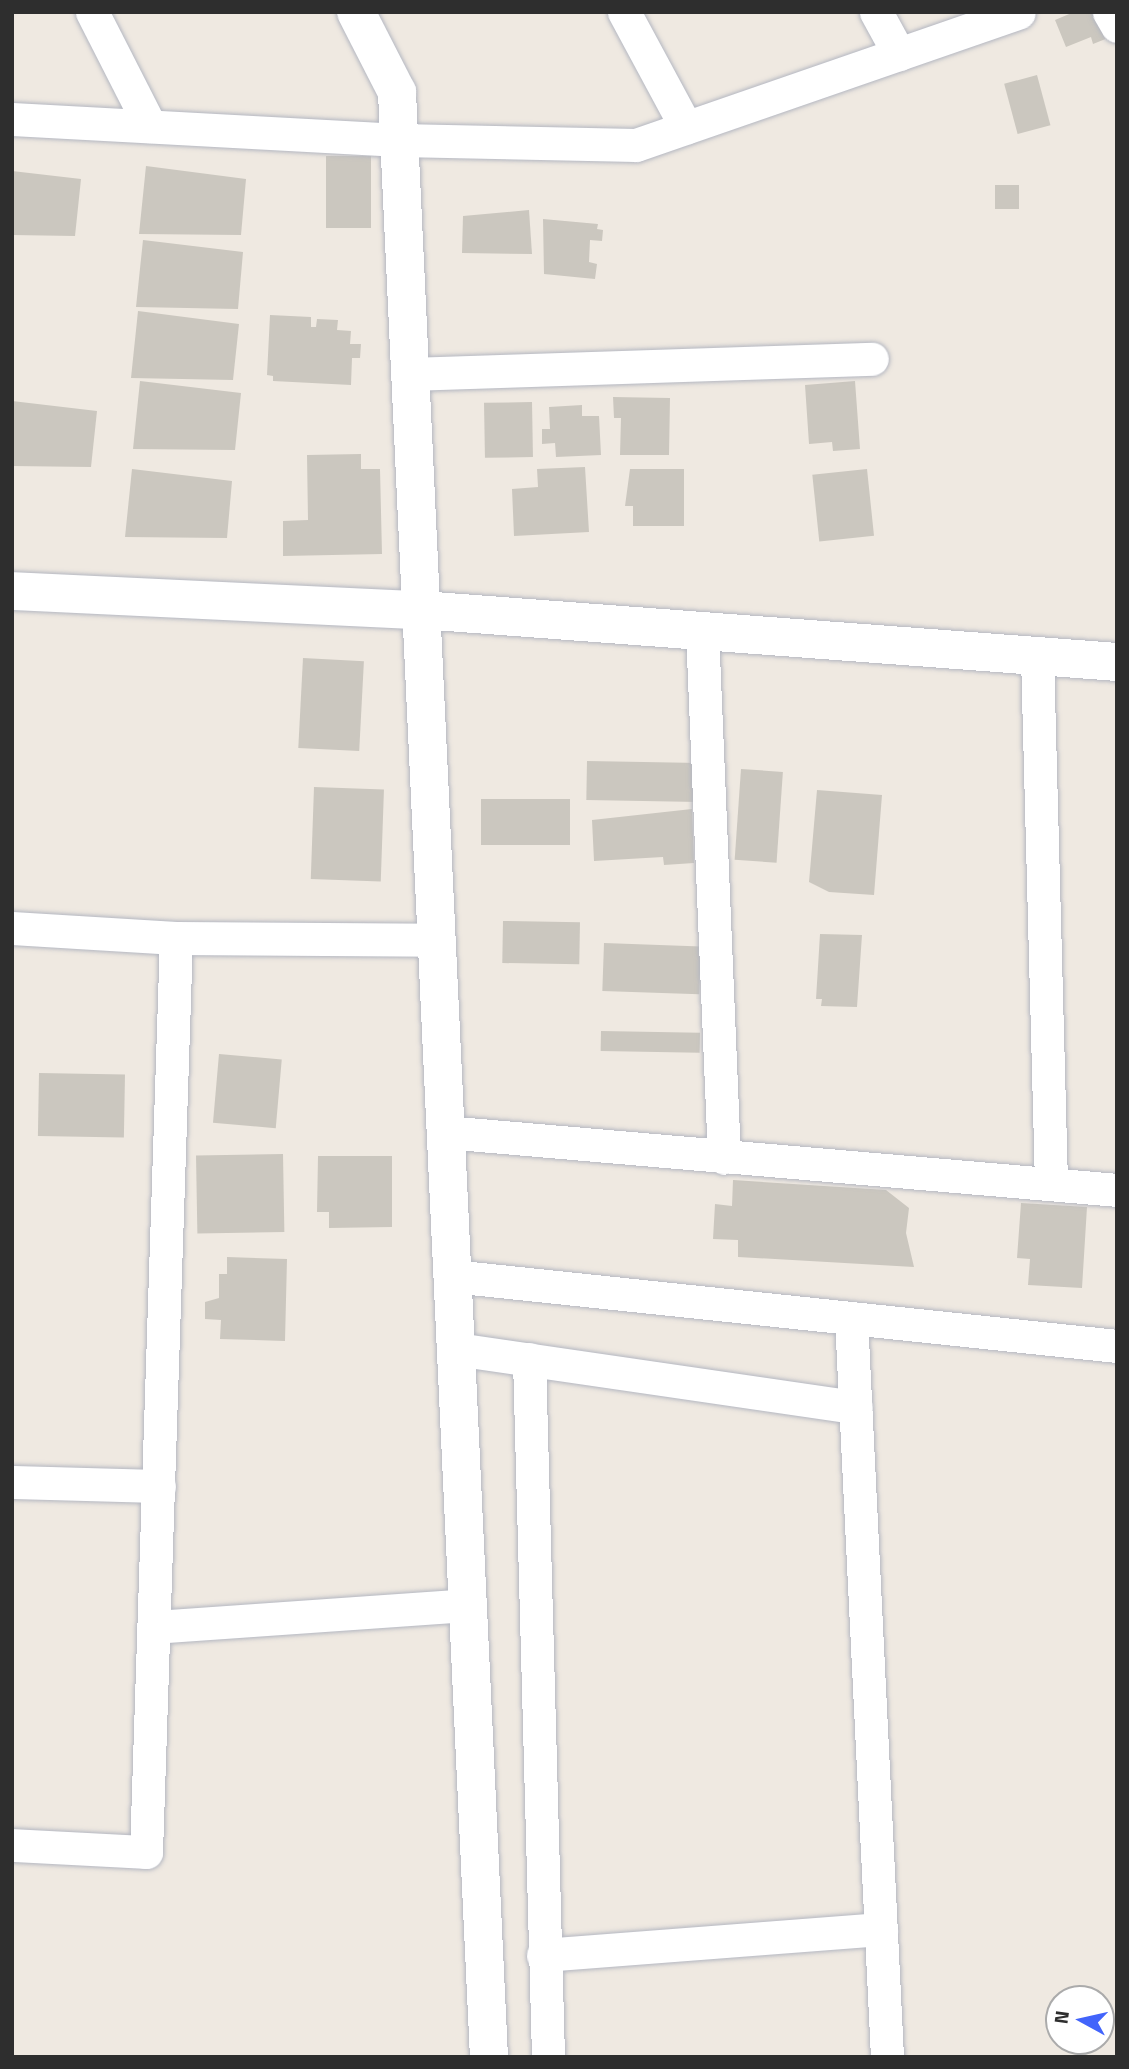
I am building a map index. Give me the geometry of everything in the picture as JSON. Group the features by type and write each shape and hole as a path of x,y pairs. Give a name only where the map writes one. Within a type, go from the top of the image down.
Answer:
{"street":[{"path":"92,12 150,126"},
{"path":"356,12 397,92 489,2057"},
{"path":"624,12 686,127"},
{"path":"876,12 899,54"},
{"path":"12,119 400,140 636,145 1019,12"},
{"path":"1109,12 1117,26"},
{"path":"410,374 872,359"},
{"path":"12,591 421,610 1117,662"},
{"path":"702,631 724,1158"},
{"path":"1037,656 1051,1184"},
{"path":"12,928 177,938 437,940"},
{"path":"12,1845 146,1852 177,938"},
{"path":"445,1132 1117,1190"},
{"path":"452,1276 1117,1346"},
{"path":"851,1318 887,2057"},
{"path":"456,1349 856,1407"},
{"path":"528,1359 548,2057"},
{"path":"12,1482 159,1486"},
{"path":"154,1627 468,1605"},
{"path":"543,1955 881,1929"}],"building":[{"path":"1074,12 1097,12 1108,38 1093,44 1091,37 1066,47 1055,20"},
{"path":"1037,75 1050,125 1018,134 1004,84"},
{"path":"326,156 371,156 371,228 326,228"},
{"path":"146,166 246,179 241,235 139,234"},
{"path":"12,171 81,179 75,236 12,235"},
{"path":"995,185 1019,185 1019,209 995,209"},
{"path":"529,210 532,254 462,253 463,216"},
{"path":"543,219 598,224 597,229 603,230 602,241 590,240 589,262 597,264 595,279 544,274"},
{"path":"143,240 243,252 238,309 136,307"},
{"path":"138,311 239,324 233,380 131,378"},
{"path":"270,315 311,317 311,327 316,327 317,319 338,320 337,330 351,331 350,344 361,344 360,358 352,358 351,385 273,381 273,376 267,375"},
{"path":"140,381 241,393 235,450 133,449"},
{"path":"855,381 860,449 833,451 832,442 809,444 805,385"},
{"path":"613,397 670,398 669,455 620,455 621,418 614,418"},
{"path":"12,401 97,411 91,467 12,466"},
{"path":"532,402 533,457 485,458 484,403"},
{"path":"582,405 582,416 599,416 601,455 556,457 555,443 542,444 542,429 550,429 549,407"},
{"path":"361,454 361,469 380,469 382,554 283,556 283,521 308,520 307,455"},
{"path":"585,467 589,532 514,536 512,489 538,487 537,469"},
{"path":"132,469 232,481 227,538 125,537"},
{"path":"630,469 684,469 684,526 633,526 633,506 625,506"},
{"path":"867,469 874,536 819,541 812,475"},
{"path":"303,658 364,661 359,751 298,748"},
{"path":"587,761 700,763 699,802 586,800"},
{"path":"741,769 783,772 777,863 735,860"},
{"path":"314,787 384,789 381,881 311,879"},
{"path":"817,790 882,795 874,895 829,892 809,882"},
{"path":"481,799 570,799 570,845 481,845"},
{"path":"692,809 694,863 664,865 663,857 594,861 592,820"},
{"path":"503,921 580,922 579,964 502,963"},
{"path":"820,934 862,935 857,1007 821,1006 822,999 816,999"},
{"path":"604,943 701,946 699,994 602,991"},
{"path":"601,1031 700,1033 700,1053 601,1051"},
{"path":"219,1054 282,1059 276,1128 213,1123"},
{"path":"39,1073 125,1075 124,1137 38,1136"},
{"path":"283,1154 284,1232 197,1234 196,1156"},
{"path":"318,1156 392,1156 392,1227 329,1228 329,1212 317,1212"},
{"path":"733,1180 886,1190 909,1208 906,1233 914,1267 738,1257 738,1240 713,1239 715,1204 732,1206"},
{"path":"1021,1203 1087,1207 1082,1288 1028,1285 1030,1259 1017,1258"},
{"path":"227,1257 287,1259 285,1341 220,1339 221,1320 205,1319 205,1302 219,1298 219,1274 227,1274"}]}
